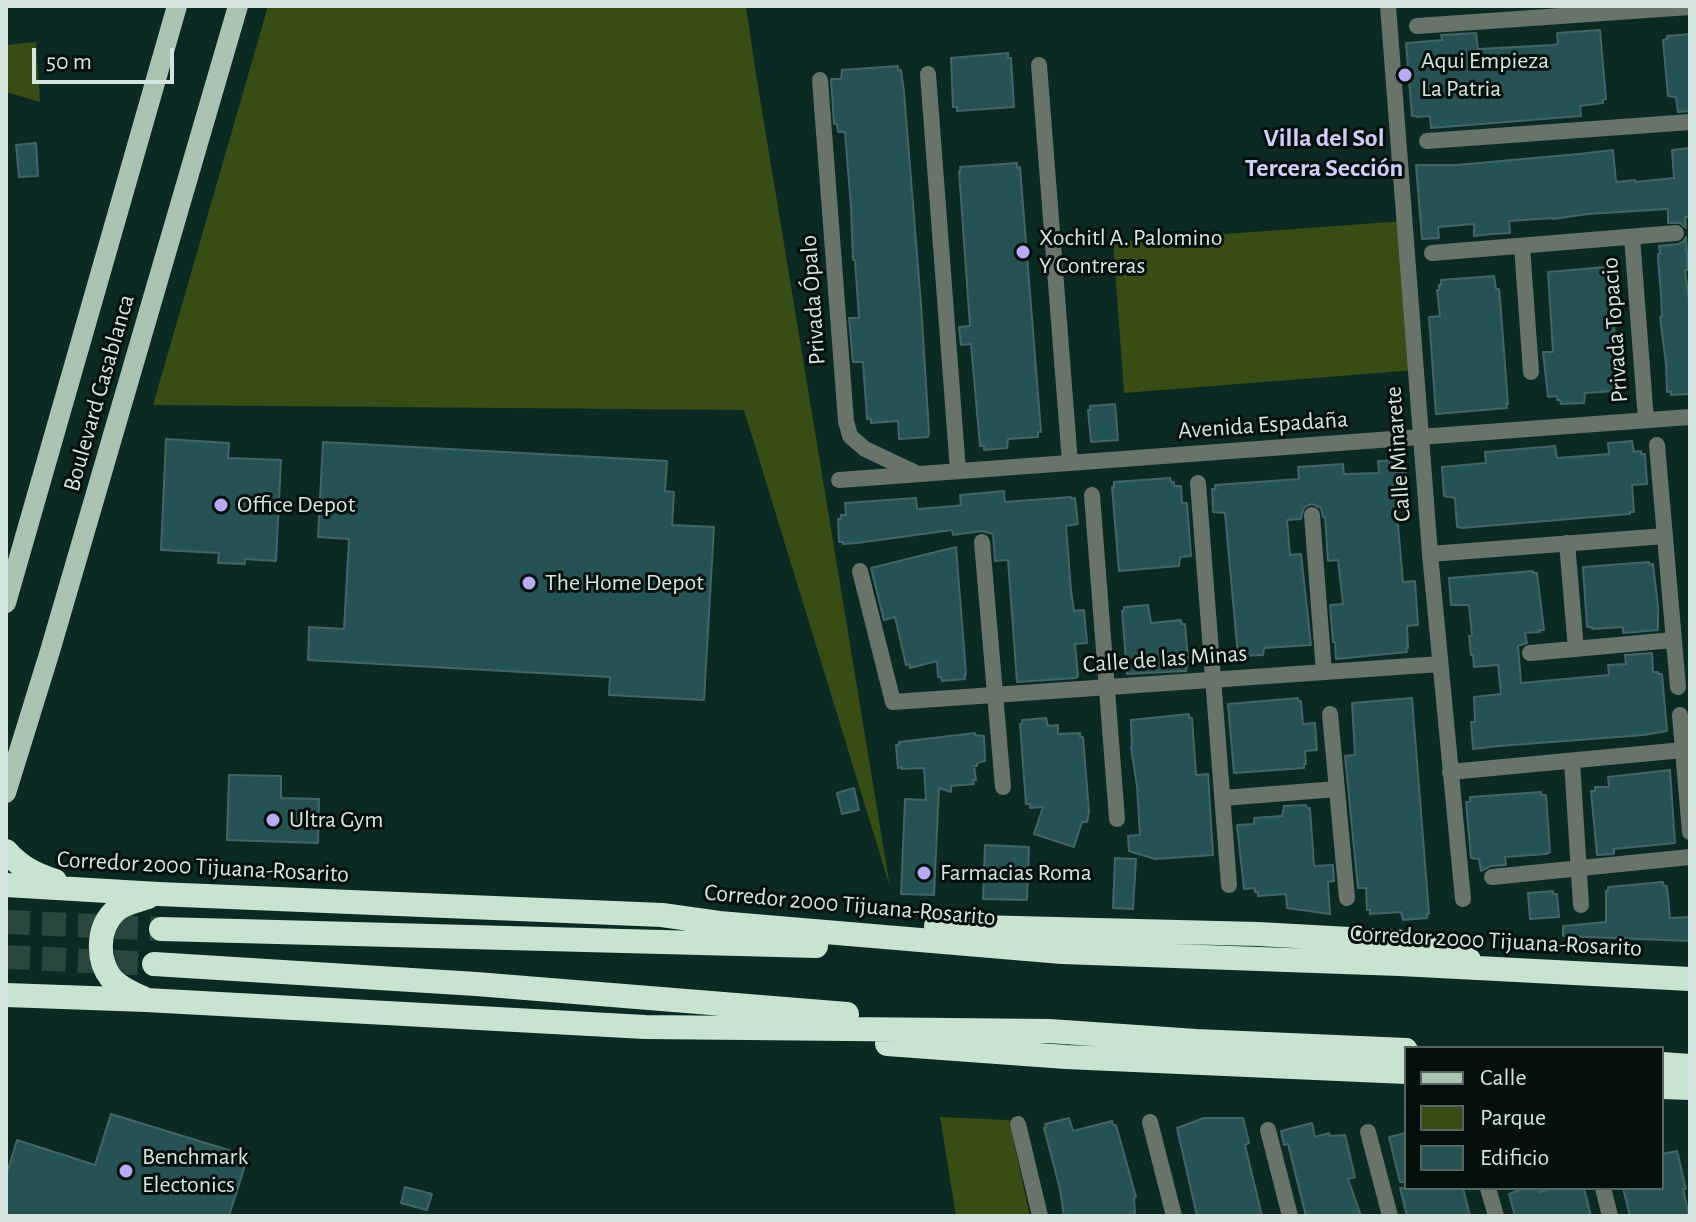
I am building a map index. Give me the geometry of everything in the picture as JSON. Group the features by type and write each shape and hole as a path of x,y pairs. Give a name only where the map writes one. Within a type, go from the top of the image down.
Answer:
{"highway":[{"path":"6,851 34,874 84,890"},
{"name":"Corredor 2000 Tijuana-Rosarito","path":"6,885 662,915 719,923 1062,952 1690,979"},
{"path":"146,1000 112,979 104,965 101,945 103,931 113,912 128,903 158,894"},
{"path":"662,915 955,927 1258,934 1404,942 1432,947 1498,969"},
{"path":"161,929 1062,952"},
{"path":"1622,976 1690,963"},
{"path":"154,964 476,984 1049,1031 1404,1050"},
{"path":"6,995 645,1027 1066,1057 1404,1072"},
{"path":"6,1008 37,997"},
{"path":"645,1027 1049,1031"},
{"path":"1664,1064 1690,1066"},
{"path":"1664,1087 1690,1088"}],"main road":[{"name":"Boulevard Casablanca","path":"6,603 177,6"},
{"name":"Boulevard Casablanca","path":"6,793 238,6"}],"street":[{"name":"Calle Minarete","path":"1388,6 1430,554 1463,899"},
{"path":"1417,26 1690,7"},
{"path":"1039,65 1070,463"},
{"path":"928,74 958,471"},
{"name":"Privada Ópalo","path":"820,80 846,421 850,436 865,449 921,475"},
{"path":"1427,141 1690,122"},
{"name":"Privada Topacio","path":"1432,253 1676,233"},
{"name":"Privada Topacio","path":"1632,237 1646,420"},
{"path":"1522,246 1531,372"},
{"name":"Avenida Espadaña","path":"839,480 1690,417"},
{"path":"1657,445 1678,687"},
{"path":"1198,483 1229,885"},
{"path":"1092,495 1117,819"},
{"path":"1312,515 1324,672"},
{"path":"1430,554 1665,536"},
{"path":"982,542 1003,787"},
{"path":"1567,543 1576,649"},
{"name":"Calle de las Minas","path":"860,571 893,702 1440,664"},
{"path":"1530,653 1673,640"},
{"path":"1330,714 1347,898"},
{"path":"1680,715 1690,832"},
{"path":"1450,772 1683,750"},
{"path":"1572,761 1581,905"},
{"path":"1223,798 1337,789"},
{"path":"1492,877 1690,857"},
{"path":"1150,1122 1174,1216"},
{"path":"1018,1124 1040,1216"},
{"path":"1268,1130 1290,1216"},
{"path":"1368,1132 1390,1216"},
{"path":"1489,1190 1496,1216"},
{"path":"1604,1190 1610,1216"}],"green space":[{"path":"268,6 746,6 890,887 744,410 153,405"},
{"path":"36,42 40,102 6,92 6,45"},
{"path":"1405,221 1416,370 1124,393 1113,242"},
{"path":"940,1117 1009,1120 1030,1216 956,1216"}],"building":[{"path":"1600,30 1606,99 1602,100 1603,103 1580,106 1581,116 1431,128 1430,116 1412,116 1406,43 1442,40 1441,35 1476,33 1478,49 1553,45 1558,44 1557,33"},
{"path":"1690,34 1690,111 1678,112 1676,97 1668,96 1663,40 1667,36"},
{"path":"1008,53 1008,58 1011,58 1014,107 957,111 957,107 953,107 951,58"},
{"path":"898,66 904,92 929,432 928,437 899,439 898,421 871,423 871,419 867,419 863,362 853,362 849,318 859,318 851,207 845,132 838,132 837,124 834,124 831,79 841,79 842,70"},
{"path":"36,143 38,176 19,177 16,145"},
{"path":"1690,148 1690,217 1685,217 1686,228 1680,223 1668,223 1668,209 1509,221 1510,233 1474,236 1474,224 1438,227 1439,238 1422,239 1416,165 1456,165 1613,150 1616,182 1635,182 1674,178 1672,150"},
{"path":"1017,163 1017,168 1020,167 1041,432 1038,432 1038,437 1008,439 1007,448 984,450 984,446 980,446 971,344 961,345 959,327 970,326 959,171 960,167"},
{"path":"1686,237 1690,394 1671,395 1671,391 1667,392 1660,317 1658,254 1659,246 1678,244"},
{"path":"1605,267 1609,271 1618,386 1615,386 1616,391 1585,393 1584,403 1561,404 1557,396 1548,397 1543,352 1553,352 1548,272"},
{"path":"1494,276 1500,299 1507,408 1436,414 1429,317 1440,316 1437,290 1441,280"},
{"path":"1115,404 1118,440 1091,442 1090,406"},
{"name":"Office Depot","path":"166,439 229,443 228,458 281,460 276,561 245,559 245,564 218,563 219,553 161,550"},
{"path":"1632,441 1634,452 1645,454 1647,484 1632,485 1634,512 1630,514 1462,528 1457,527 1455,498 1444,496 1442,467 1486,463 1485,452 1555,446 1557,458 1609,454 1608,443"},
{"name":"The Home Depot","path":"323,442 667,461 665,491 674,492 672,525 714,527 704,700 609,695 610,677 308,660 309,627 344,629 349,539 318,537"},
{"path":"1395,460 1396,471 1406,473 1408,497 1396,502 1403,582 1415,581 1418,625 1407,626 1407,652 1336,659 1330,605 1343,604 1338,560 1328,561 1325,517 1321,508 1312,504 1303,510 1301,519 1287,520 1290,555 1301,554 1311,645 1264,648 1263,655 1238,656 1225,513 1213,512 1212,489 1216,489 1215,485 1299,479 1298,467 1343,464 1344,474 1379,473 1378,461"},
{"path":"1170,478 1174,486 1181,486 1182,503 1187,503 1191,556 1180,557 1179,566 1119,571 1114,482"},
{"path":"1004,491 1005,502 1075,498 1078,524 1066,526 1071,591 1074,611 1084,610 1087,643 1075,644 1076,678 1017,682 1008,560 995,561 993,534 982,531 953,535 952,530 857,543 839,542 838,519 846,515 845,503 916,498 917,509 961,505 960,495"},
{"path":"956,547 966,674 965,679 942,681 938,677 937,661 910,668 910,664 906,665 895,617 884,620 871,568"},
{"path":"1653,564 1658,630 1623,633 1623,627 1587,627 1583,567"},
{"path":"1537,573 1544,630 1525,633 1527,643 1518,646 1521,683 1609,675 1608,665 1626,664 1625,655 1652,653 1653,672 1662,674 1667,731 1473,749 1471,722 1475,722 1474,697 1501,694 1498,665 1474,667 1469,636 1472,636 1469,605 1451,605 1449,578"},
{"path":"1148,605 1151,623 1181,620 1185,624 1186,671 1127,674 1122,611 1124,607"},
{"path":"1298,698 1303,724 1315,723 1317,750 1305,751 1304,768 1234,773 1228,704"},
{"path":"1412,698 1429,914 1427,918 1403,920 1401,912 1370,914 1366,888 1358,888 1345,756 1355,755 1352,703"},
{"path":"1189,714 1192,718 1196,775 1208,774 1213,855 1155,859 1129,851 1128,836 1140,835 1131,720"},
{"path":"1046,718 1048,726 1058,725 1058,734 1080,733 1083,737 1089,812 1087,822 1082,822 1074,847 1034,834 1043,807 1030,808 1030,804 1026,804 1020,724 1022,720"},
{"path":"975,733 984,736 985,761 974,766 974,784 951,786 951,792 939,788 934,895 901,894 905,799 926,800 924,768 898,768 896,745 899,742"},
{"path":"1670,770 1675,843 1614,849 1614,854 1597,855 1591,791 1595,791 1595,787 1609,787 1608,777"},
{"name":"Ultra Gym","path":"229,775 281,776 281,798 319,799 318,843 227,840"},
{"path":"854,788 859,810 842,814 837,793"},
{"path":"1541,792 1541,795 1546,795 1550,852 1505,857 1506,865 1491,866 1481,871 1479,859 1471,858 1466,802 1470,802 1470,797"},
{"path":"1306,805 1310,808 1314,866 1333,865 1334,881 1328,882 1330,914 1287,908 1286,894 1258,896 1255,888 1244,889 1237,825 1254,824 1254,818 1282,816 1284,806"},
{"path":"985,845 1029,847 1027,900 983,899"},
{"path":"1115,858 1136,859 1133,909 1113,908"},
{"path":"1663,882 1667,886 1670,918 1690,917 1690,941 1563,936 1563,926 1606,922 1608,887"},
{"path":"1553,891 1557,894 1559,917 1530,919 1528,893"},
{"name":"Benchmark Electonics","path":"111,1114 248,1156 229,1216 6,1216 6,1176 17,1140 95,1165"},
{"path":"1069,1118 1073,1131 1112,1121 1116,1125 1136,1197 1135,1216 1064,1216 1044,1128 1045,1124"},
{"path":"1204,1118 1243,1118 1249,1143 1245,1145 1262,1216 1197,1216 1177,1128"},
{"path":"1312,1123 1315,1137 1329,1133 1330,1136 1345,1135 1355,1177 1348,1179 1361,1216 1306,1216 1288,1144 1284,1145 1281,1131"},
{"path":"1404,1133 1404,1182 1400,1182 1389,1137"},
{"path":"1677,1151 1689,1216 1630,1216 1624,1190 1664,1190 1664,1154"},
{"path":"405,1187 432,1194 427,1210 401,1203"},
{"path":"1400,1188 1464,1190 1470,1216 1407,1216"},
{"path":"1519,1190 1584,1190 1591,1216 1515,1216 1509,1194"}],"tunnel":[{"path":"6,922 161,929"},
{"path":"6,957 154,964"}],"place":[{"name":"Aqui Empieza La Patria","path":"1405,75"},
{"name":"Xochitl A. Palomino Y Contreras","path":"1023,252"},
{"name":"Office Depot","path":"221,505"},
{"name":"The Home Depot","path":"529,583"},
{"name":"Ultra Gym","path":"273,820"},
{"name":"Farmacias Roma","path":"924,873"},
{"name":"Benchmark Electonics","path":"126,1171"}],"district":[{"name":"Villa del Sol Tercera Sección","path":"1324,153"}]}
